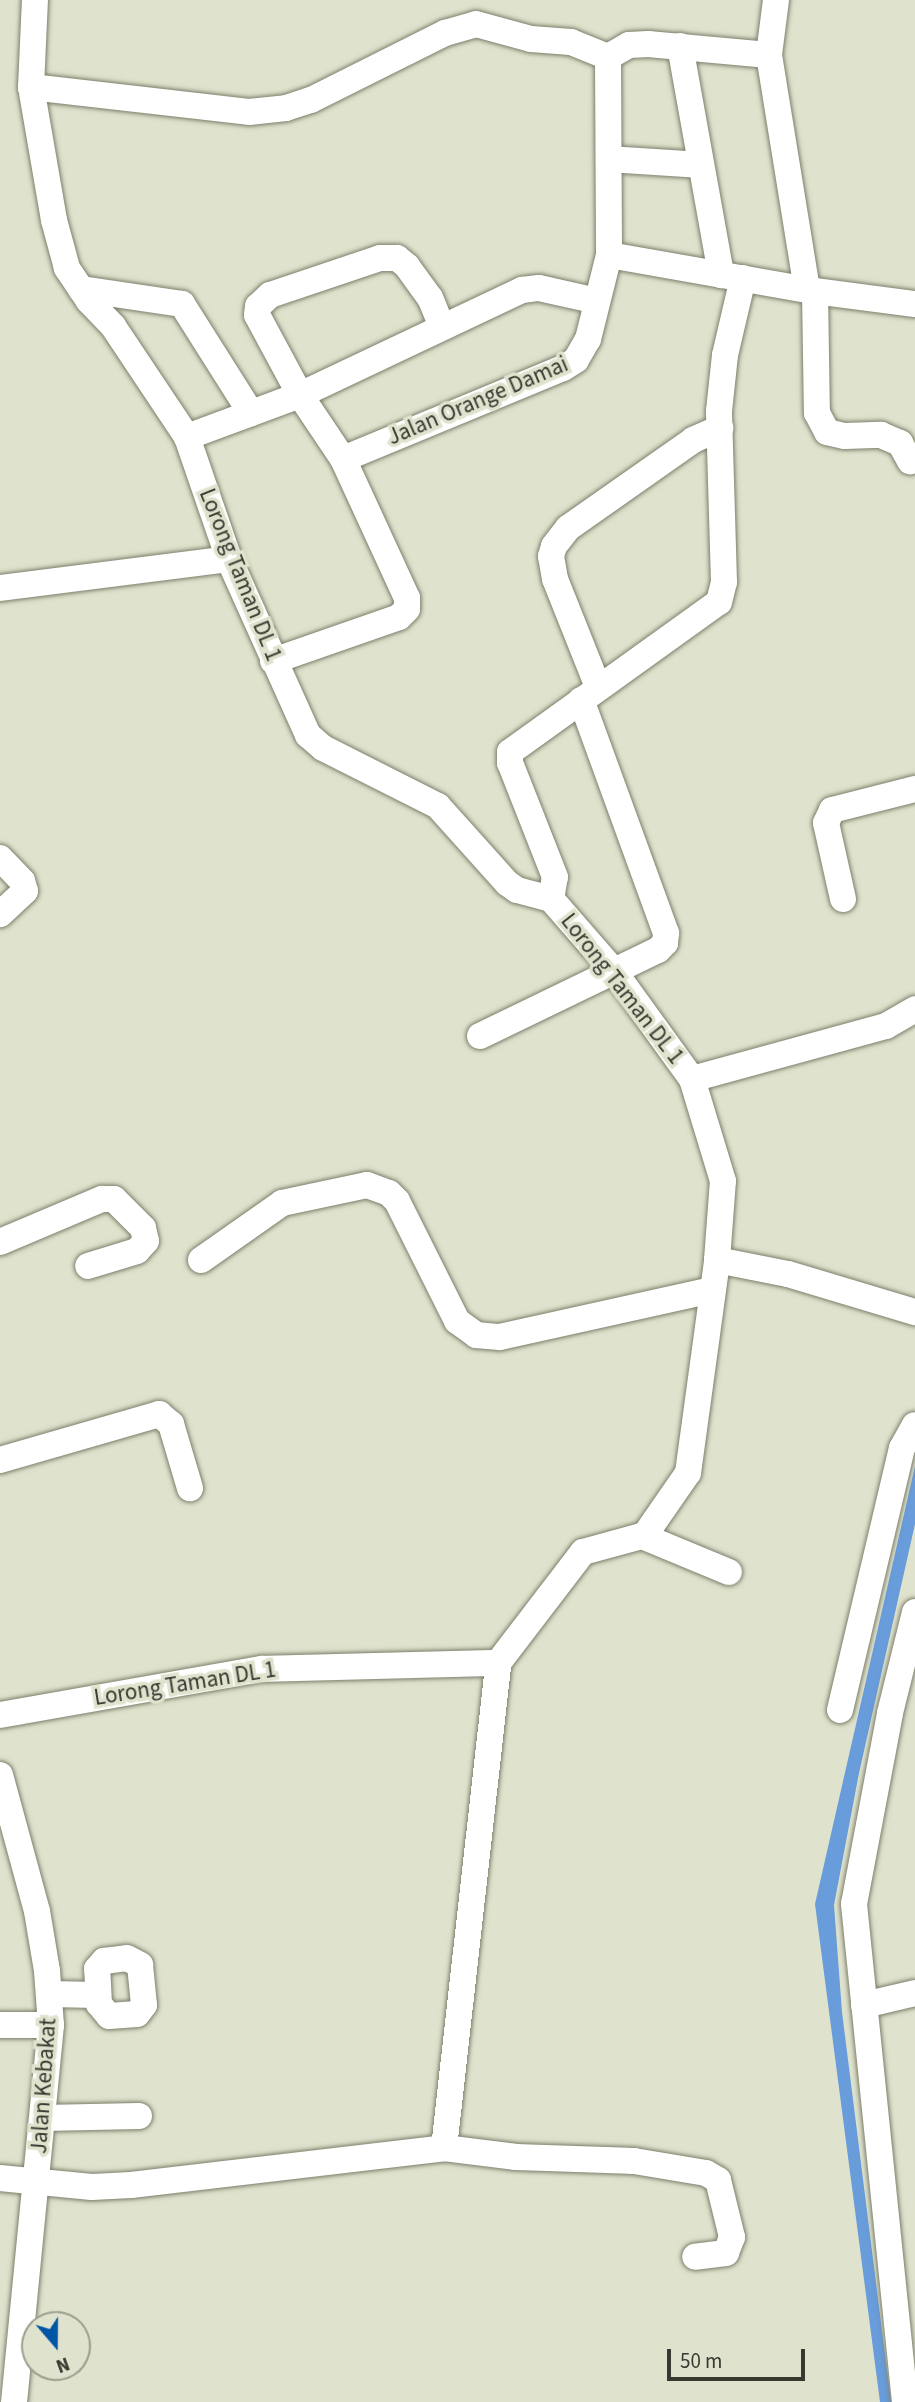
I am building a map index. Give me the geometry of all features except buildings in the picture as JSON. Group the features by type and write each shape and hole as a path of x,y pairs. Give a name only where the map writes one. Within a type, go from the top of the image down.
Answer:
{"street":[{"name":"Lorong Taman DL 1","path":"35,0 31,87 60,246 68,268 81,289 113,326 187,437 229,559 272,661 308,735 318,744 438,806 507,883 517,890 551,899 613,970 692,1079 723,1178 716,1260 689,1469 642,1536"},
{"path":"776,0 769,55 811,290 817,413 827,432 845,436 881,435 900,443 910,461"},
{"path":"31,87 249,112 286,108 311,100 445,33 476,24 530,39 571,42 608,57 629,45 680,46 769,55"},
{"path":"551,899 555,877 509,757 514,748 719,603 724,582 720,428 732,276 701,165 680,46"},
{"name":"Jalan Orange Damai","path":"342,459 570,364 585,347 609,255 608,57"},
{"path":"609,159 701,165"},
{"path":"609,255 811,290 915,304"},
{"path":"272,661 399,617 407,609 407,598 342,459 300,395 259,323 258,306 270,295 380,258 397,258 408,266 430,298 442,327"},
{"path":"81,289 182,304 251,413"},
{"path":"187,437 300,395 528,289 545,289 597,301"},
{"path":"480,1036 658,950 665,943 666,936 589,694 555,579 551,556 560,536 568,528 693,440 720,428"},
{"path":"0,587 229,559"},
{"path":"844,899 826,823 832,810 915,789"},
{"path":"0,858 22,881 25,891 0,915"},
{"path":"692,1079 886,1026 915,1009"},
{"path":"201,1260 282,1203 367,1185 389,1193 397,1201 457,1321 476,1335 500,1336 712,1290"},
{"path":"0,1242 102,1199 114,1199 143,1228 146,1241 137,1251 88,1266"},
{"path":"716,1260 788,1274 915,1312"},
{"path":"0,1460 159,1414 171,1424 190,1488"},
{"path":"840,1710 902,1448 915,1425"},
{"path":"444,2148 498,1664 583,1552 642,1536 729,1572"},
{"path":"905,2402 855,1901 890,1713 915,1612"},
{"name":"Lorong Taman DL 1","path":"0,1715 262,1669 498,1664"},
{"name":"Jalan Kebakat","path":"0,1775 4,1805 37,1911 51,2025 14,2402"},
{"path":"864,2006 915,1993"},
{"path":"49,1994 98,1995"},
{"path":"0,2025 51,2025"},
{"path":"43,2118 139,2116"},
{"path":"0,2178 36,2179 92,2187 131,2185 444,2148 516,2157 634,2161 706,2173 718,2180 732,2237 726,2253 695,2257"}],"water":[{"path":"915,1466 915,1524 859,1773 834,1905 842,2012 891,2402 880,2402 815,1904"}]}
